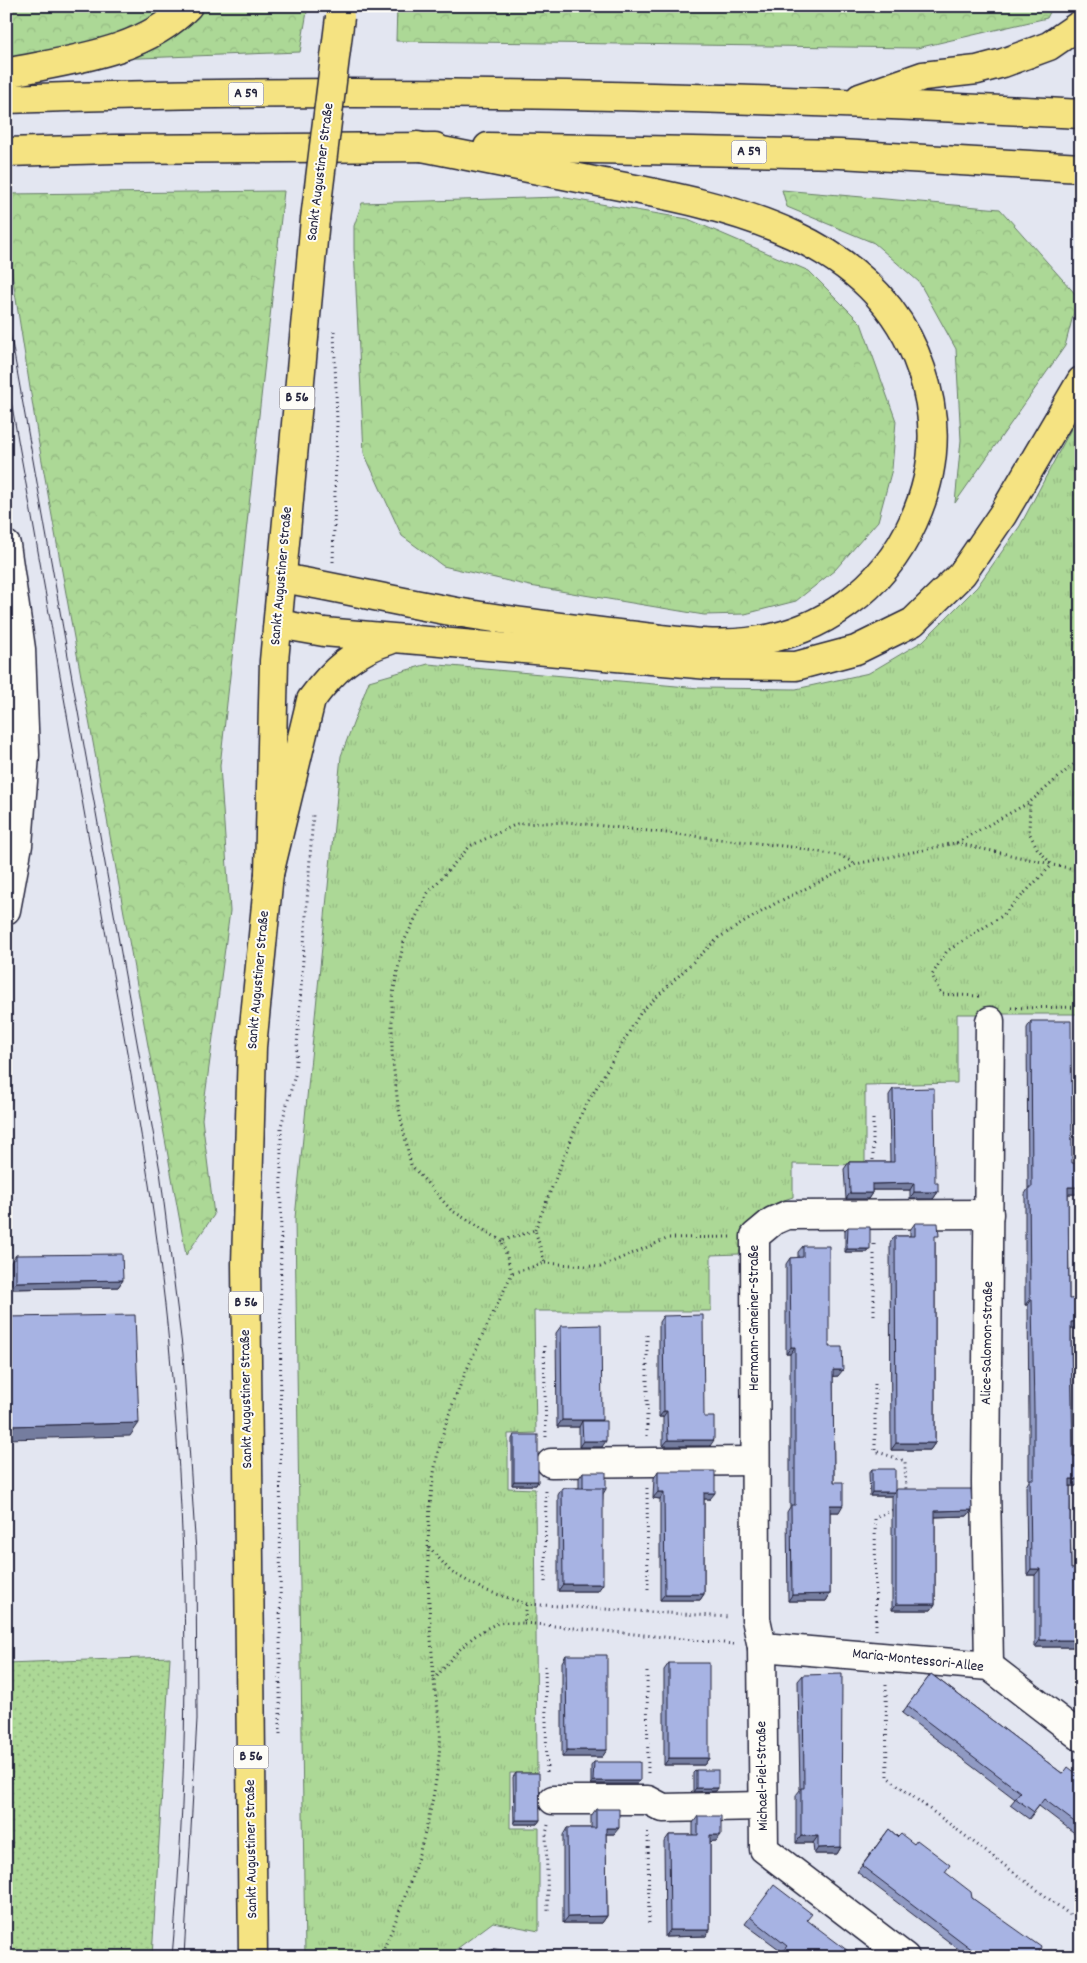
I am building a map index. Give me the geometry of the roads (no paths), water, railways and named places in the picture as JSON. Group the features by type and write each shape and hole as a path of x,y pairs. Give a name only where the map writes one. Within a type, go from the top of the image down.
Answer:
{"main road":[{"path":"6,73 107,52 162,26 188,6"},
{"name":"Sankt Augustiner Straße","path":"252,1957 246,1264 252,1047 269,874 274,661 315,219 341,12"},
{"path":"847,102 923,76 977,70 1003,63 1049,46 1081,24"},
{"name":"A 59","path":"6,99 125,95 486,93 847,102 1081,114"},
{"path":"282,578 457,612 559,627 704,643 748,642 799,631 839,610 876,580 903,545 921,505 931,471 934,435 930,394 915,352 894,314 866,282 836,259 768,222 710,205 417,146"},
{"name":"A 59","path":"6,152 112,148 417,146 840,154 1081,168"},
{"path":"278,624 324,632 396,639 709,665 796,666 856,650 914,622 962,574 1003,514 1081,381"},
{"path":"269,874 311,700 328,678 342,665 369,647 396,639"}],"street":[{"path":"6,545 21,649 24,755 18,845 6,910"},
{"name":"Alice-Salomon-Straße","path":"989,1666 986,1483 990,1015"},
{"name":"Hermann-Gmeiner-Straße","path":"762,1646 756,1619 754,1461 755,1236 774,1221 787,1215 989,1214"},
{"path":"551,1463 754,1461"},
{"name":"Maria-Montessori-Allee","path":"762,1646 989,1666 1081,1737"},
{"name":"Michael-Piel-Straße","path":"762,1646 764,1850 905,1957"},
{"path":"553,1800 648,1800 663,1808 763,1806"}],"tram line":[{"path":"6,309 160,1171 183,1354 196,1552 197,1719 184,1957"},
{"path":"6,373 132,1082 158,1245 170,1355 181,1505 185,1656 182,1807 172,1957"}]}
